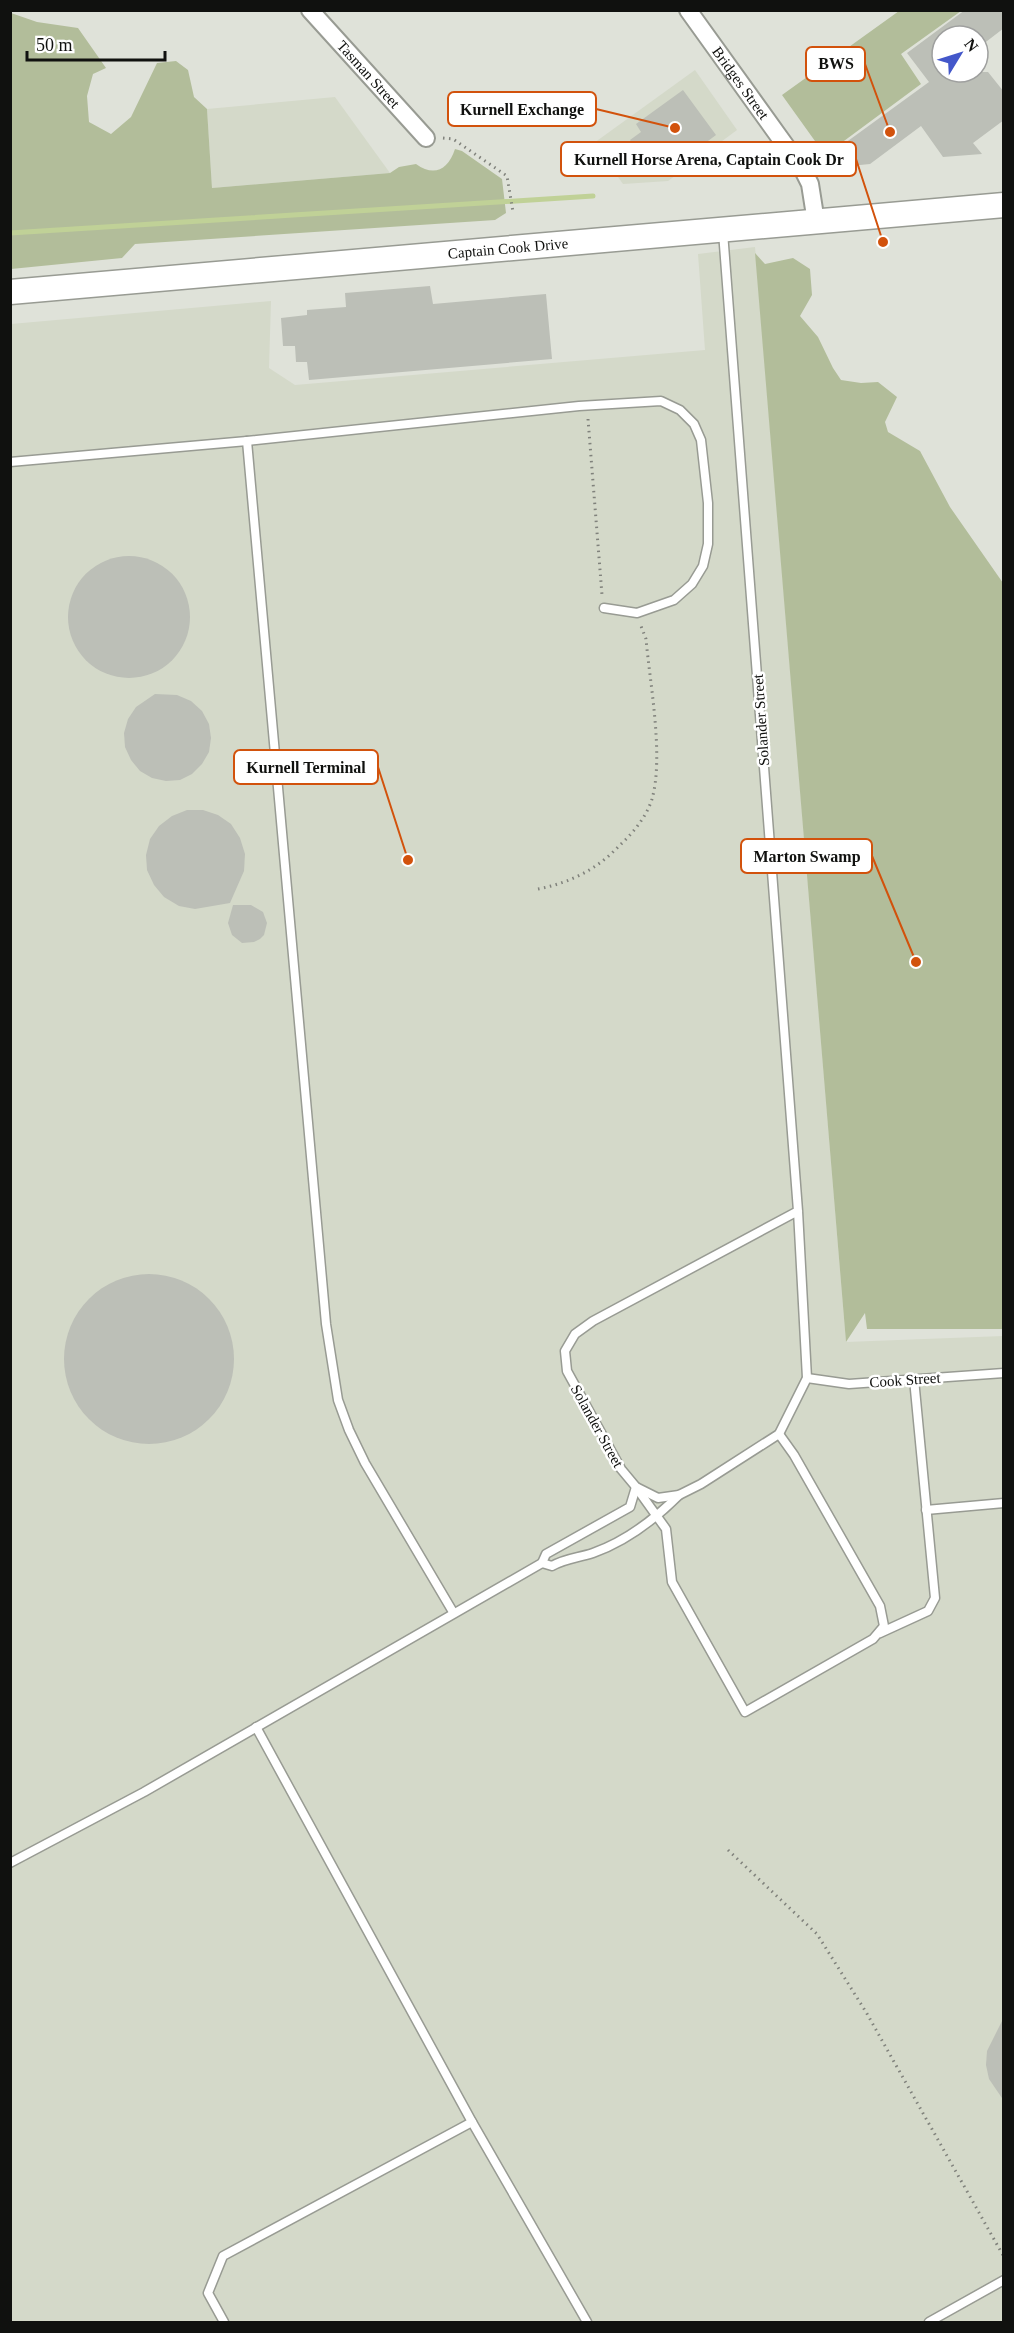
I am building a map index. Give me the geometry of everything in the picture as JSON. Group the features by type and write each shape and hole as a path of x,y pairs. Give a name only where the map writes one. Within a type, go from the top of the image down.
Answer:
{"main road":[{"name":"Captain Cook Drive","path":"10,292 1004,205"}],"street":[{"name":"Tasman Street","path":"310,10 426,138"},
{"name":"Bridges Street","path":"687,10 803,170 810,184 816,222"}],"lane":[{"name":"Solander Street","path":"723,229 798,1211 807,1378 779,1434"},
{"path":"10,462 247,441 579,406 661,401 680,410 694,424 701,440 708,503 708,544 703,566 692,584 674,600 637,613 604,608"},
{"path":"247,441 331,1361 338,1400 353,1439 453,1612"},
{"name":"Solander Street","path":"798,1211 593,1321 575,1334 565,1351 567,1371 621,1469 666,1529 672,1582 745,1712 873,1639 879,1633"},
{"name":"Cook Street","path":"807,1378 849,1384 1004,1373"},
{"path":"879,1633 928,1611 935,1598 914,1379"},
{"path":"542,1563 552,1566 566,1558 591,1553 650,1524 679,1495 779,1434 800,1465 880,1606 884,1626 879,1633"},
{"path":"10,1863 144,1792 453,1612 542,1563 546,1554 630,1507 636,1487 658,1498 679,1495"},
{"path":"926,1510 1004,1503"},
{"path":"256,1727 472,2122 587,2322"},
{"path":"224,2322 208,2293 223,2256 472,2122"},
{"path":"929,2322 1004,2280"}],"path":[{"path":"426,138 453,139 507,176 510,182 513,212"},
{"path":"579,406 588,415 604,608"},
{"path":"538,890 571,880 609,856 644,817 652,800 656,776 654,727 646,639 637,613"},
{"path":"728,1850 817,1934 866,2012 1004,2257"}],"shaded area":[{"path":"695,70 737,130 668,181 623,184 594,143"},
{"path":"335,97 390,173 212,188 207,109"},
{"path":"755,247 846,1342 1003,1336 1003,2322 11,2322 11,324 271,301 269,368 295,385 705,350 698,254"}],"green space":[{"path":"899,11 961,11 943,24 930,24 930,33 901,54 921,84 825,155 782,95"},
{"path":"11,13 37,22 78,28 106,68 93,74 87,96 89,122 111,134 131,117 157,63 176,61 188,70 194,97 207,109 212,188 390,173 399,167 416,164 434,171 448,162 455,149 462,151 502,179 506,213 495,220 135,244 122,258 11,269"},
{"path":"755,253 765,264 793,258 810,269 812,295 800,316 818,337 841,380 861,383 878,382 897,397 885,422 888,432 920,451 950,507 1003,583 1003,1329 867,1329 865,1313 846,1342"}],"building":[{"path":"965,10 1004,10 1004,28 990,39 990,24 946,24"},
{"path":"930,36 930,84 990,84 990,74 1004,92 1004,120 973,143 982,154 943,157 921,126 870,164 840,167 830,154 929,82 907,53"},
{"path":"683,90 716,135 669,170 655,151 627,171 618,158 634,147 630,140 641,132 636,124"},
{"path":"430,286 433,304 546,294 552,359 309,380 307,362 296,362 295,346 283,346 281,318 307,315 307,310 346,307 345,293"},
{"path":"129,556 152,561 172,574 185,594 190,617 185,640 172,660 152,673 129,678 106,673 86,660 73,640 68,617 73,594 86,574 106,561"},
{"path":"155,694 177,695 191,701 202,711 209,724 211,738 209,752 192,774 180,780 166,781 152,778 140,771 131,760 125,747 124,733 128,719 136,707"},
{"path":"187,810 203,810 218,815 231,824 240,838 245,854 244,871 230,903 195,909 179,906 164,897 154,885 147,870 146,855 150,839 159,826 172,816"},
{"path":"233,905 251,905 263,912 267,923 264,935 260,939 242,943 232,935 228,923"},
{"path":"149,1274 166,1275 182,1280 209,1299 228,1326 233,1342 233,1376 228,1392 209,1419 182,1438 166,1443 149,1444 132,1443 116,1438 89,1419 70,1392 65,1376 64,1359 65,1342 70,1326 89,1299 116,1280 132,1275"},
{"path":"1004,2017 1004,2101 989,2079 986,2065 987,2051"}],"waterway":[{"path":"10,233 593,196"}],"place":[{"name":"Kurnell Exchange","path":"675,128"},
{"name":"BWS","path":"890,132"},
{"name":"Kurnell Horse Arena, Captain Cook Dr","path":"883,242"},
{"name":"Kurnell Terminal","path":"408,860"},
{"name":"Marton Swamp","path":"916,962"}]}
